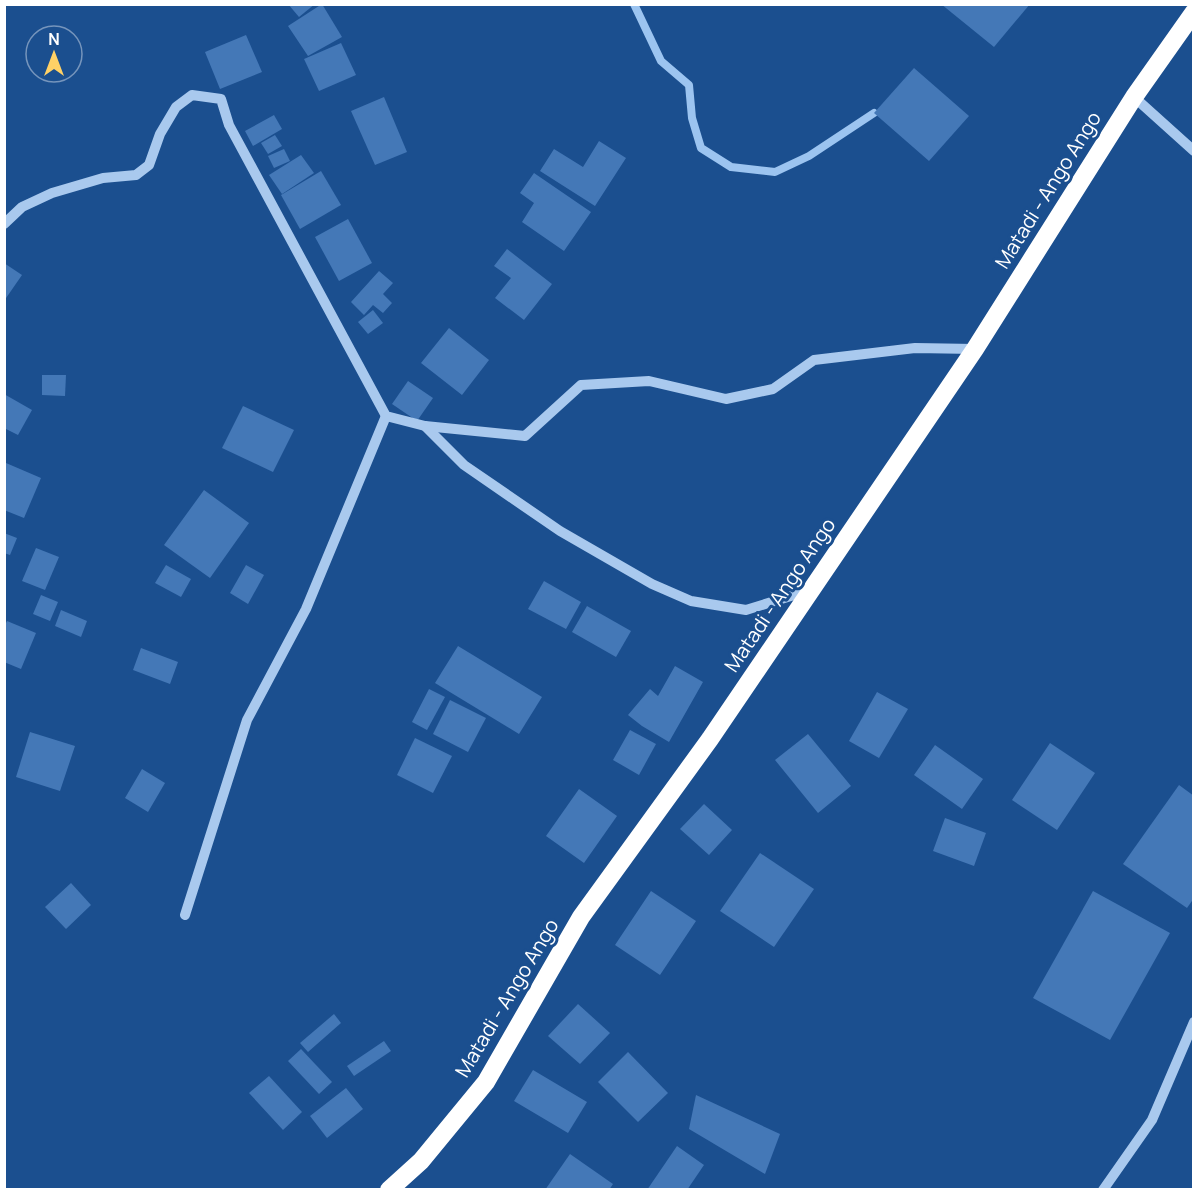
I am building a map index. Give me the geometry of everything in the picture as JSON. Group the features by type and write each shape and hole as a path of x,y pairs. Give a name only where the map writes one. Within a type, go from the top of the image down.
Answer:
{"highway":[{"name":"Matadi - Ango Ango","path":"389,1190 421,1161 486,1082 581,917 710,739 975,349 1134,97 1194,12"}],"street":[{"path":"4,224 22,207 52,193 102,178 136,175 150,165 160,134 176,107 192,95 221,99 229,125 386,416 425,426 525,436 581,385 649,381 726,399 773,388 814,360 915,348 975,349"},
{"path":"1134,97 1194,151"},
{"path":"185,915 247,720 306,609 386,416"},
{"path":"425,426 464,465 560,531 652,584 691,601 746,610 810,590"},
{"path":"1103,1190 1152,1120 1194,1022"}],"building":[{"path":"288,4 315,4 299,17"},
{"path":"322,4 342,37 308,56 288,26"},
{"path":"941,4 1030,4 994,47"},
{"path":"246,35 262,72 220,89 205,52"},
{"path":"341,43 356,75 319,91 304,59"},
{"path":"914,68 969,116 929,161 874,113"},
{"path":"384,97 407,152 375,165 351,111"},
{"path":"274,115 282,129 253,146 245,131"},
{"path":"275,135 282,146 268,154 261,143"},
{"path":"599,141 626,158 595,206 540,171 554,149 583,167"},
{"path":"284,149 290,161 274,168 268,156"},
{"path":"301,155 314,173 282,194 269,175"},
{"path":"321,171 341,205 300,229 281,195"},
{"path":"534,173 591,212 564,251 522,222 534,203 520,193"},
{"path":"348,219 372,263 339,281 315,237"},
{"path":"507,249 552,284 524,320 495,298 511,278 494,266"},
{"path":"4,263 22,275 4,301"},
{"path":"379,271 393,283 383,294 392,303 383,313 373,305 364,315 351,302"},
{"path":"373,310 383,323 368,334 358,322"},
{"path":"449,328 489,360 462,395 421,363"},
{"path":"42,375 66,375 65,396 42,395"},
{"path":"408,381 433,398 417,421 392,404"},
{"path":"4,394 32,410 18,435 4,428"},
{"path":"243,406 294,430 273,472 222,448"},
{"path":"6,463 41,478 24,518 4,510 4,467"},
{"path":"204,490 249,523 210,578 164,545"},
{"path":"4,533 17,538 10,555 4,553"},
{"path":"36,548 59,557 45,590 22,581"},
{"path":"166,565 191,579 181,597 155,583"},
{"path":"246,565 264,575 248,604 230,593"},
{"path":"544,581 581,602 566,629 528,609"},
{"path":"41,595 58,602 50,621 33,614"},
{"path":"587,606 631,631 616,657 572,632"},
{"path":"61,610 87,621 81,637 55,626"},
{"path":"7,621 36,633 21,669 4,662 4,627"},
{"path":"458,646 542,697 519,734 435,683"},
{"path":"141,648 178,662 170,684 133,670"},
{"path":"675,666 703,682 669,742 628,715 650,689 658,696"},
{"path":"429,689 445,697 427,730 412,722"},
{"path":"877,692 908,709 879,758 849,741"},
{"path":"450,700 486,718 468,752 433,734"},
{"path":"630,730 656,744 639,775 613,760"},
{"path":"30,732 75,746 60,791 16,777"},
{"path":"808,734 851,786 818,813 775,760"},
{"path":"415,738 452,756 433,793 397,775"},
{"path":"1050,743 1095,773 1057,830 1012,800"},
{"path":"935,745 983,779 962,809 914,775"},
{"path":"142,769 165,783 148,812 125,798"},
{"path":"1179,785 1194,796 1194,898 1187,908 1123,864"},
{"path":"579,789 617,816 584,863 546,836"},
{"path":"704,804 732,830 709,855 680,829"},
{"path":"945,818 986,833 974,866 933,851"},
{"path":"760,853 814,889 774,947 720,911"},
{"path":"71,883 91,905 66,929 45,907"},
{"path":"651,891 696,921 660,975 615,945"},
{"path":"1093,891 1170,933 1110,1040 1033,998"},
{"path":"578,1004 610,1033 580,1064 548,1036"},
{"path":"334,1014 341,1023 308,1052 300,1043"},
{"path":"384,1041 391,1051 354,1076 347,1066"},
{"path":"301,1049 332,1082 319,1094 288,1061"},
{"path":"628,1052 668,1093 638,1122 598,1082"},
{"path":"533,1070 587,1102 568,1133 514,1101"},
{"path":"269,1076 302,1112 283,1130 249,1093"},
{"path":"346,1088 363,1109 327,1138 310,1116"},
{"path":"696,1095 780,1134 765,1174 689,1129"},
{"path":"677,1146 704,1165 687,1190 647,1190"},
{"path":"570,1154 613,1184 609,1190 545,1190"}],"waterway":[{"path":"634,4 661,61 689,85 692,118 701,148 731,167 775,172 809,156 874,113"}]}
